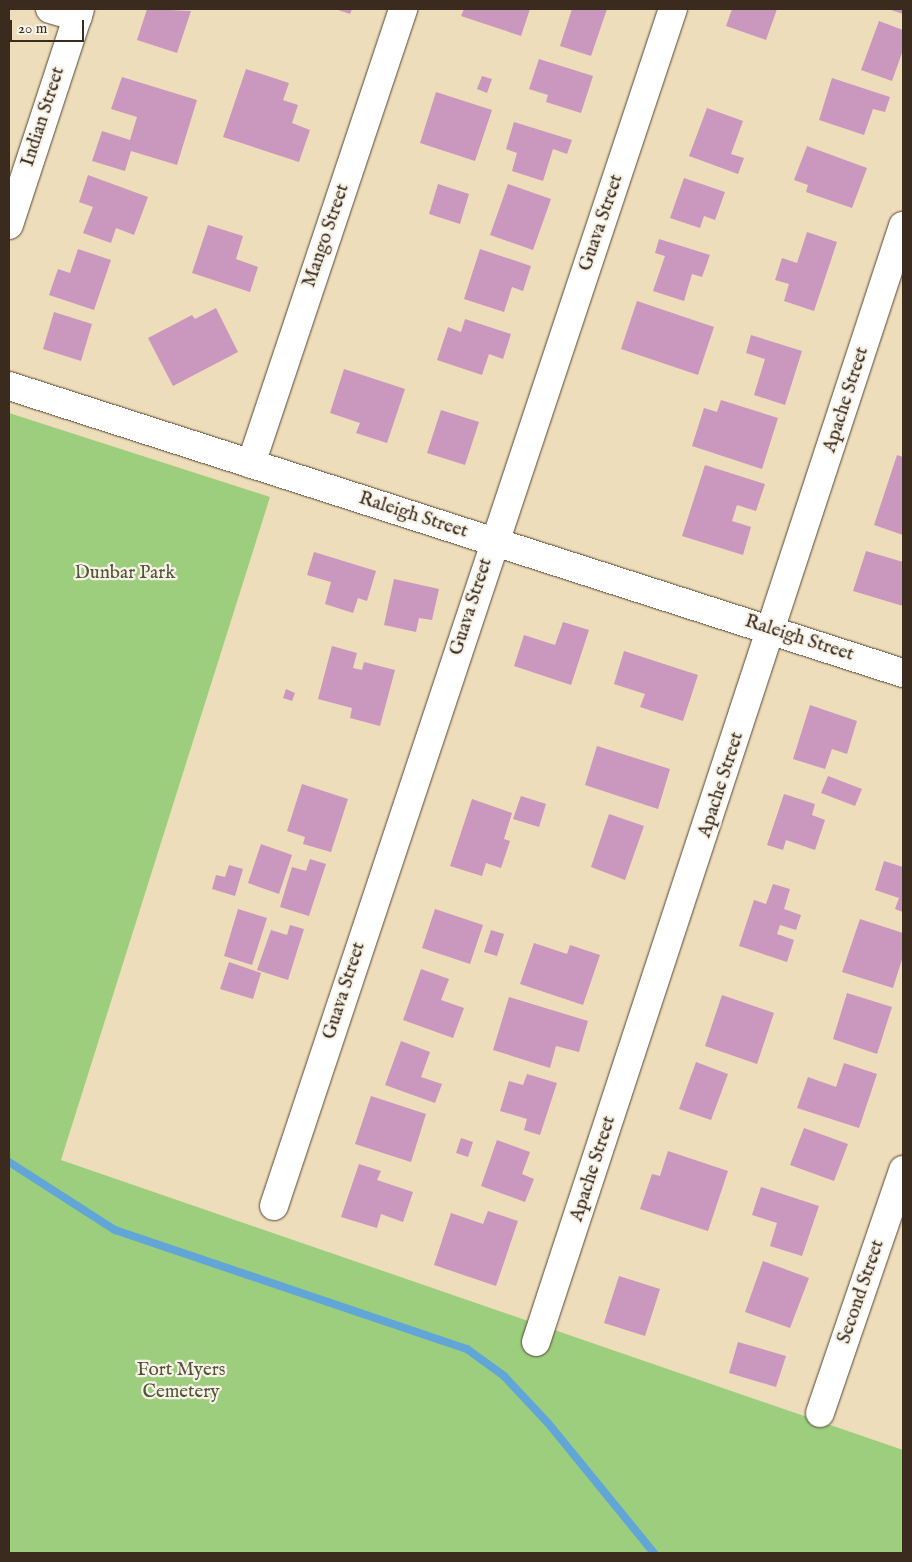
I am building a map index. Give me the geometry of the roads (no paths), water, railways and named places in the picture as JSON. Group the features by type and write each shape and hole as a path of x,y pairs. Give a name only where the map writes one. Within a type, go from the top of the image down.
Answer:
{"street":[{"path":"50,9 79,13"},
{"name":"Mango Street","path":"251,464 403,9"},
{"name":"Guava Street","path":"274,1206 673,9"},
{"name":"Indian Street","path":"9,225 79,13"},
{"name":"Apache Street","path":"536,1342 773,630 903,226"},
{"name":"Raleigh Street","path":"9,386 903,672"},
{"name":"Second Street","path":"820,1413 903,1170"}],"waterway":[{"path":"9,1162 115,1230 467,1349 504,1376 548,1423 654,1553"}],"park label":[{"name":"Dunbar Park","path":"125,574"},
{"name":"Fort Myers Cemetery","path":"181,1382"}]}
